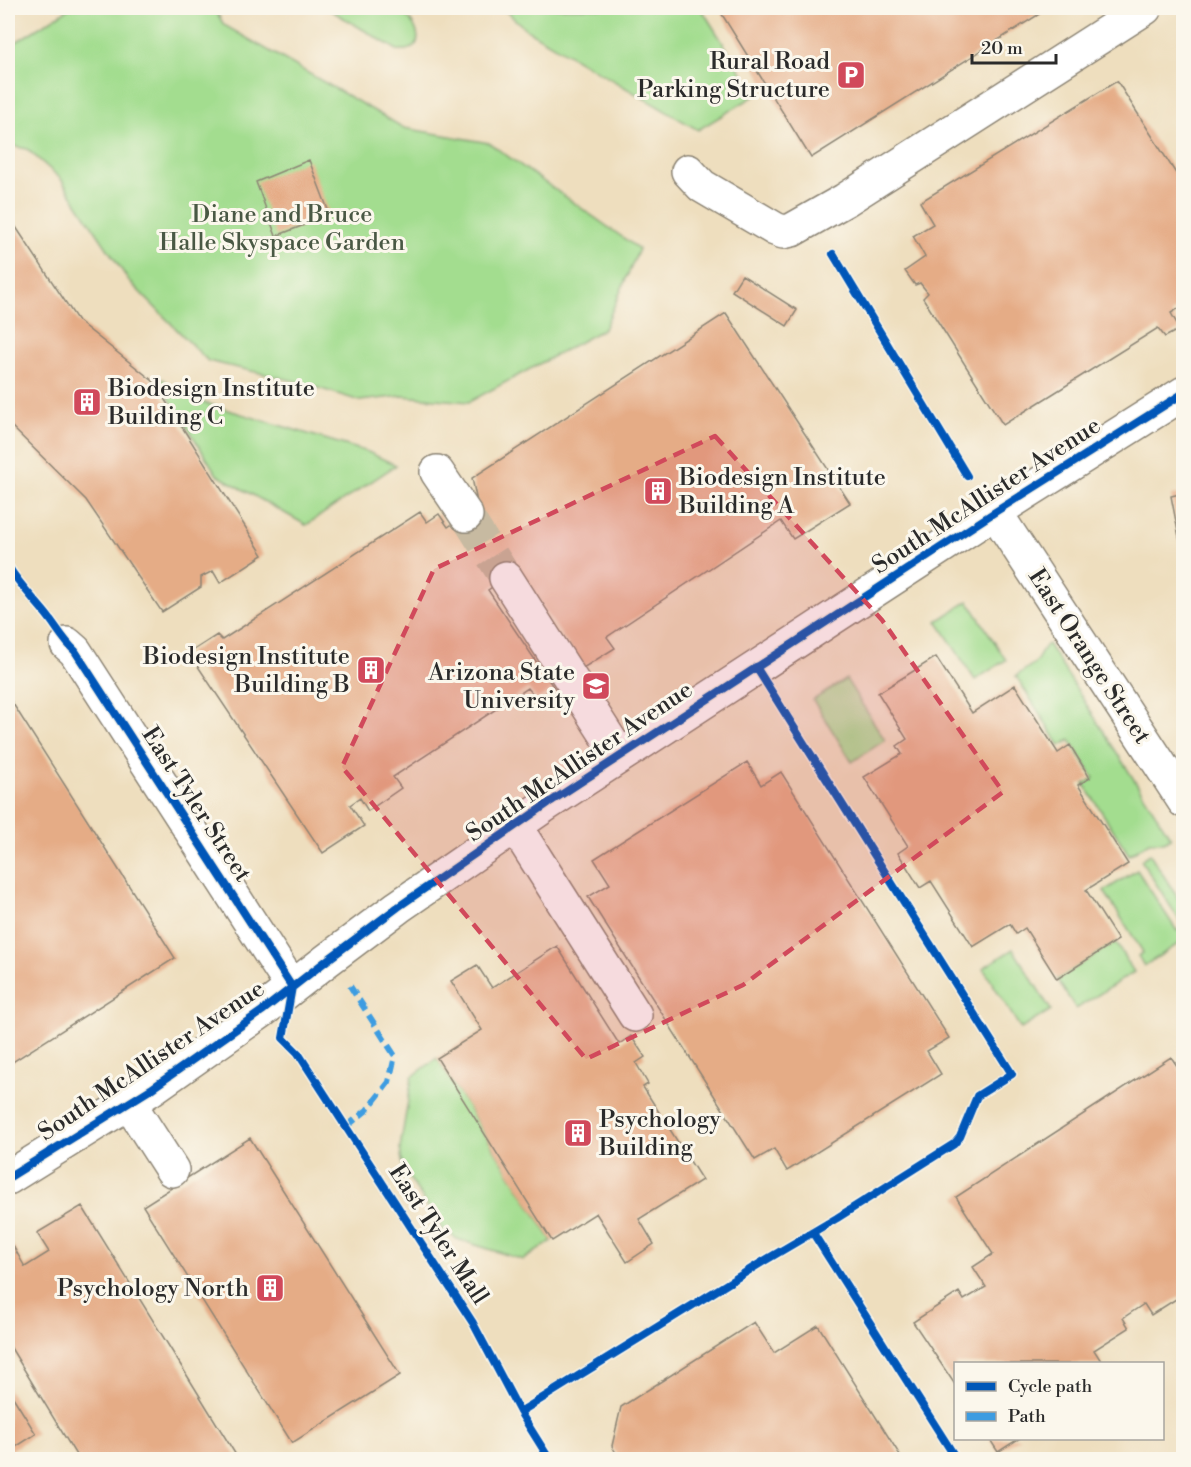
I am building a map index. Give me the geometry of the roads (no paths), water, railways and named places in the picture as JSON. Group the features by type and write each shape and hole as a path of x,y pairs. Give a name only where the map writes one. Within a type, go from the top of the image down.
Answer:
{"street":[{"path":"688,171 702,186 774,229 783,232 792,230 855,194 1145,8"},
{"name":"South McAllister Avenue","path":"8,1178 129,1103 254,1017 370,928 514,826 995,512 1184,393"},
{"path":"437,472 466,515"},
{"name":"East Orange Street","path":"995,512 1184,801"},
{"path":"506,578 620,756"},
{"name":"East Tyler Street","path":"67,644 75,651 292,987"},
{"path":"514,826 634,1015"},
{"path":"129,1103 172,1170"}],"tunnel":[{"path":"466,515 506,578"}],"place":[{"name":"Rural Road Parking Structure","path":"851,75"},
{"name":"Biodesign Institute Building C","path":"87,402"},
{"name":"Biodesign Institute Building A","path":"658,491"},
{"name":"Biodesign Institute Building B","path":"371,670"},
{"name":"Arizona State University","path":"596,686"},
{"name":"Psychology Building","path":"578,1133"},
{"name":"Psychology North","path":"270,1288"}],"park label":[{"name":"Diane and Bruce Halle Skyspace Garden","path":"282,228"}]}
